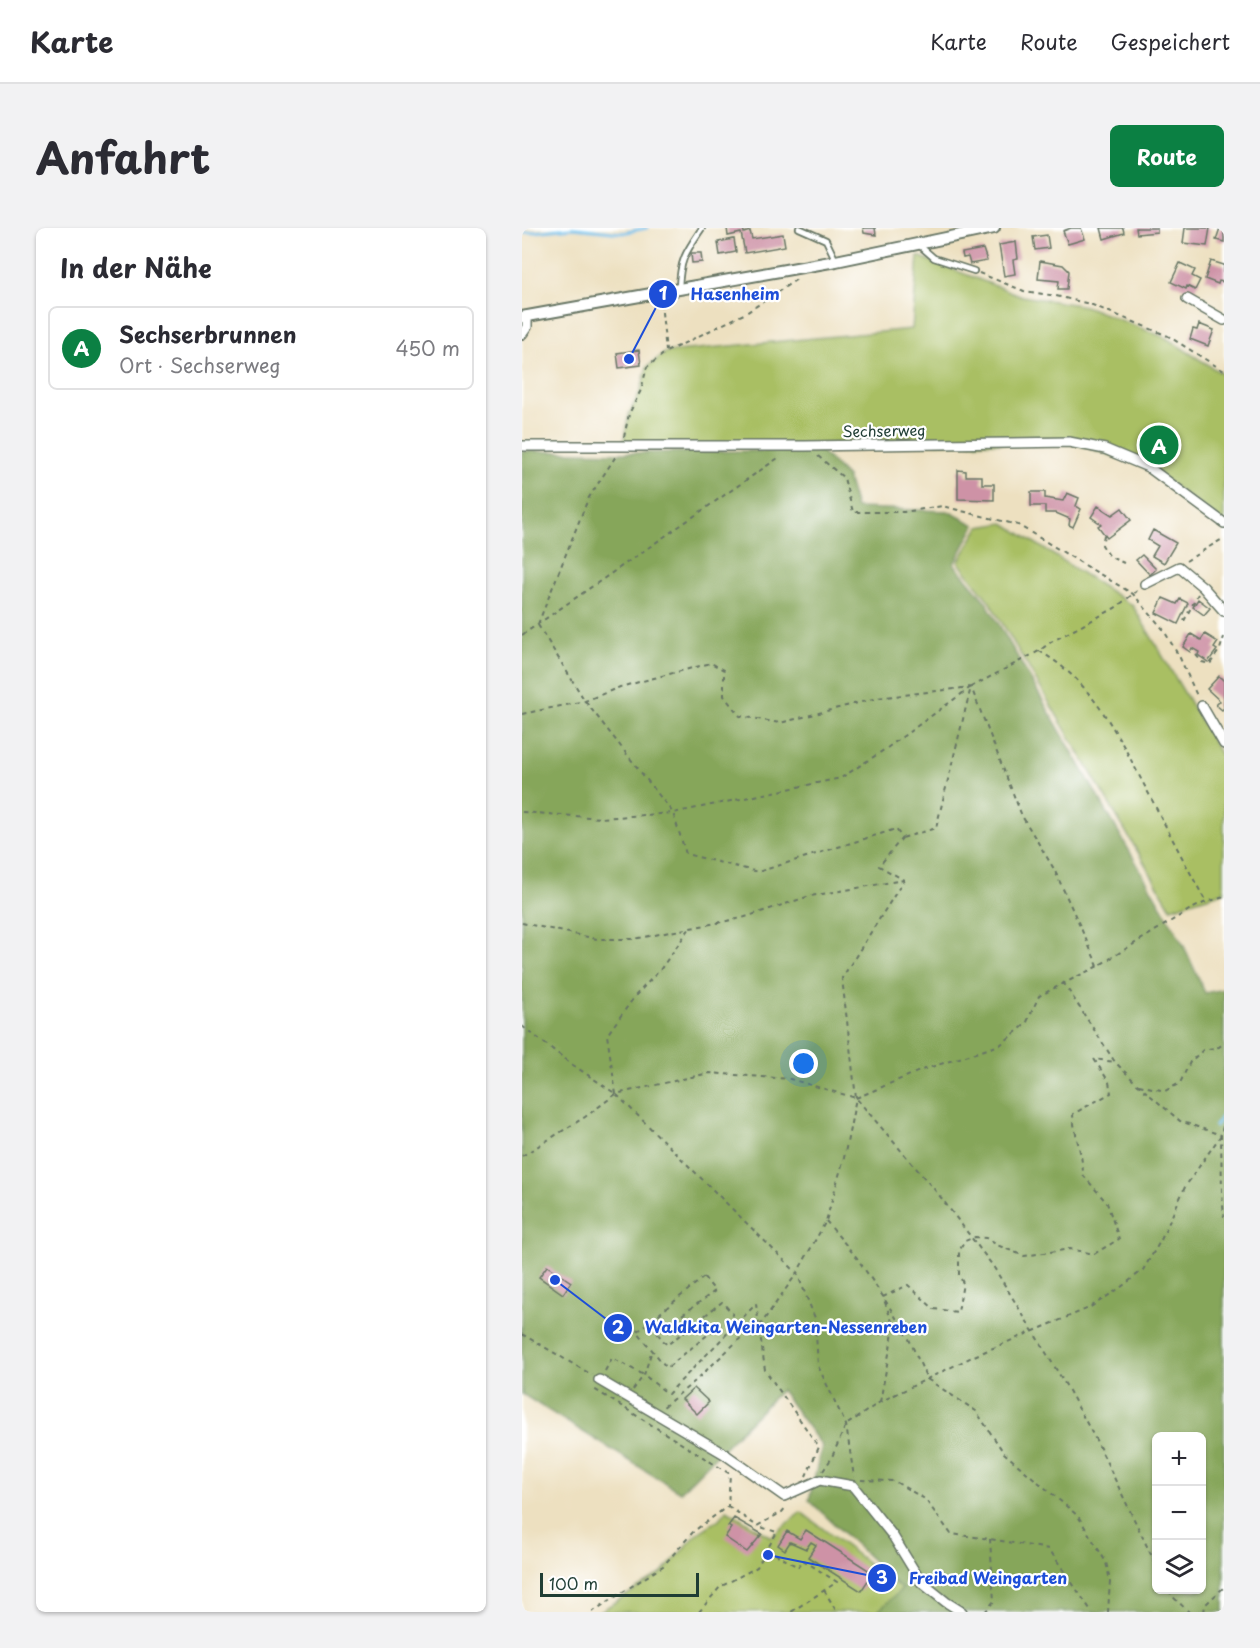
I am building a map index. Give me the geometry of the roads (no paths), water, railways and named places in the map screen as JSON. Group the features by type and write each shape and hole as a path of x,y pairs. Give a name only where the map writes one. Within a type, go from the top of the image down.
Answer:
{"street":[{"path":"522,334 527,327 524,316 836,261 994,228"},
{"path":"1187,299 1224,320"},
{"name":"Sechserweg","path":"522,446 805,446 1069,442 1105,448 1148,467 1224,523"},
{"path":"1144,584 1179,567 1203,587 1224,611"},
{"path":"1202,705 1224,744"},
{"path":"599,1380 723,1453 784,1497 820,1480 854,1486 893,1536 921,1582 962,1612"}],"lane":[{"path":"679,288 680,266 688,248 702,228"},
{"path":"799,228 826,240 836,261"},
{"path":"917,243 934,258 974,271"}],"waterway":[{"path":"522,233 573,228 622,233 647,228"},
{"path":"1215,1126 1224,1113"}],"place":[{"name":"Hasenheim","path":"629,359"},
{"name":"Sechserbrunnen","path":"1159,445"},
{"name":"Waldkita Weingarten-Nessenreben","path":"555,1280"},
{"name":"Freibad Weingarten","path":"768,1555"}]}
